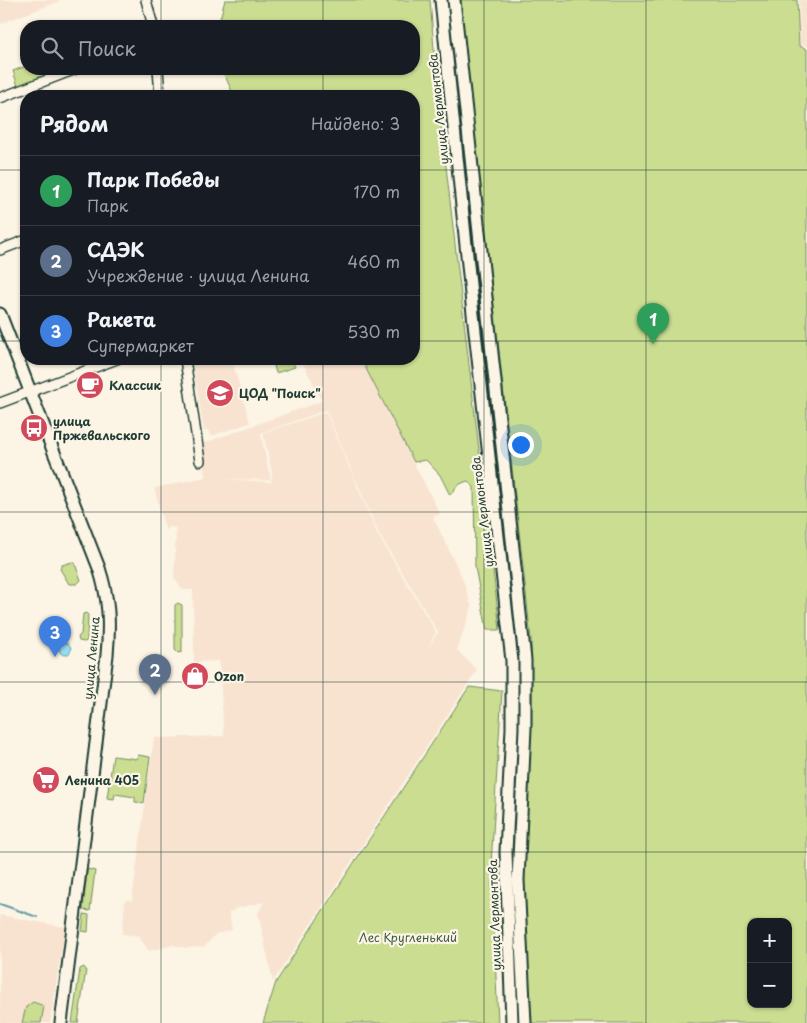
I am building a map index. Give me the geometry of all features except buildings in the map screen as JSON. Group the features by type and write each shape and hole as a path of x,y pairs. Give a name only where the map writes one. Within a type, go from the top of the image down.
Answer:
{"main road":[{"name":"улица Лермонтова","path":"440,0 512,660 512,728 506,827 506,880 512,1023"},
{"name":"улица Лермонтова","path":"454,0 525,660 525,728 518,880 525,1023"},
{"path":"473,314 487,311"},
{"name":"улица Ленина","path":"0,314 99,568 110,615 107,654 61,1023"},
{"path":"506,880 518,880"}],"street":[{"path":"146,0 151,20"},
{"path":"21,90 60,75"},
{"path":"158,75 160,90"},
{"path":"0,98 20,90"},
{"path":"0,250 20,242"},
{"path":"0,403 101,365"},
{"path":"186,365 200,461"}],"shaded area":[{"path":"0,0 59,0 60,1 0,24"},
{"path":"799,0 807,0 807,47 800,44"},
{"name":"ЦОД \"Поиск\"","path":"193,365 234,365 250,423 211,436 208,430 204,431"},
{"path":"304,365 364,365 440,514 433,517 462,577 472,607 457,650 477,670 273,982 258,913 264,902 234,909 234,911 229,912 232,930 216,934 204,947 185,948 173,945 149,951 138,936 122,934 125,900 132,900 154,738 224,736 219,661 194,662 193,590 182,590 174,577 176,528 167,527 166,532 154,488 205,477 201,444 322,401","holes":["326,410 379,534 438,632 428,648 436,632 378,535 326,412 263,433 272,472 271,482 224,479 270,480 261,433"]},
{"path":"0,915 65,927 50,1023 0,1023"}],"green space":[{"path":"225,0 430,0 438,98 500,630 487,630 475,567 474,487 467,481 458,485 450,495 440,475 426,460 414,462 364,365 420,365 420,90 231,90 225,75 420,75 420,20 220,20"},
{"path":"446,0 449,0 481,310 479,307"},
{"path":"460,0 797,0 799,46 807,49 807,1023 531,1023 523,878 532,703 531,639"},
{"path":"20,68 20,75 46,75 18,86 13,71"},
{"path":"480,316 483,316 519,659 517,659"},
{"path":"274,365 294,365 295,367 276,373"},
{"path":"72,562 75,564 81,580 77,584 69,584 60,569 62,565"},
{"path":"178,603 182,605 182,652 178,653 175,650 175,605"},
{"path":"86,613 88,615 87,641 84,642 79,641 78,637 81,634 83,614"},
{"path":"517,668 520,668 521,693 513,877 510,853"},
{"name":"Лес Кругленький","path":"469,687 502,691 491,864 498,1023 263,1023 276,982"},
{"path":"138,755 150,757 144,803 135,802 135,797 115,794 114,799 107,798 113,756 137,759"},
{"path":"89,869 95,871 90,911 83,910 87,871"},
{"path":"513,885 521,1023 517,1023"},
{"path":"84,914 89,915 88,932 82,931"},
{"path":"84,967 86,970 78,1023 72,1023 80,969"},
{"path":"33,1002 44,1006 41,1023 22,1023 26,1007"}],"water":[{"path":"63,643 67,643 71,649 67,655 63,655 59,651 59,647"}],"waterway":[{"path":"0,904 37,917"}],"place":[{"name":"Парк Победы","path":"653,344"},
{"name":"Классик","path":"90,385"},
{"name":"ЦОД \"Поиск\"","path":"220,393"},
{"name":"улица Пржевальского","path":"34,428"},
{"name":"Ракета","path":"55,657"},
{"name":"Ozon","path":"195,676"},
{"name":"СДЭК","path":"155,695"},
{"name":"Ленина 405","path":"46,780"}]}
